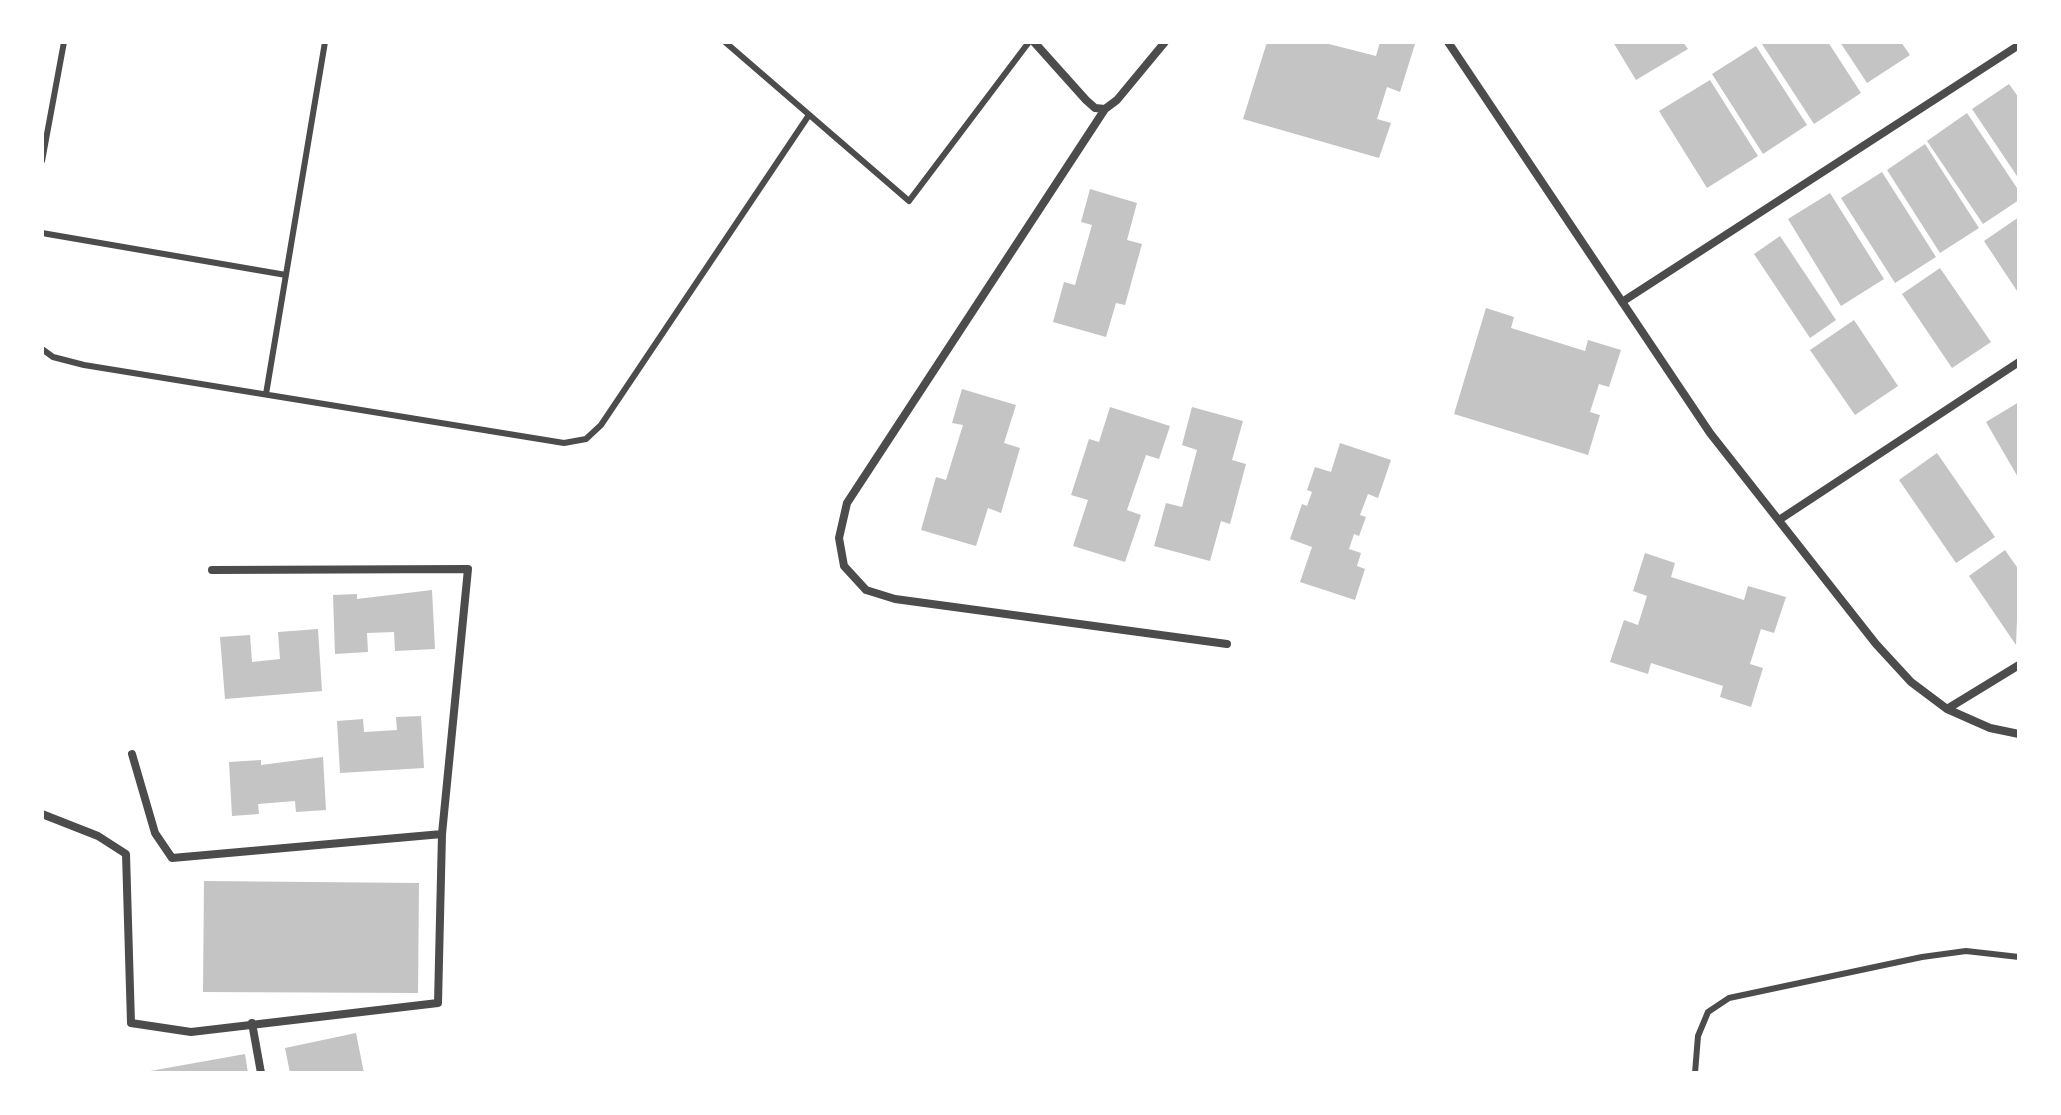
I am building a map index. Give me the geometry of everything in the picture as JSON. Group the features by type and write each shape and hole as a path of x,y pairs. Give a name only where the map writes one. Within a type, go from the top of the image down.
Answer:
{"street":[{"path":"1031,42 1086,100 1095,108 1105,109"},
{"path":"1165,42 1117,100 1105,109 847,503 839,538 844,566 866,590 895,599 1227,644"},
{"path":"1448,42 1710,433 1876,644 1911,682 1947,709 1990,728 2019,734"},
{"path":"1622,302 2019,45"},
{"path":"1779,520 2019,362"},
{"path":"42,814 98,836 126,854 131,1023 191,1032 438,1003 442,834 468,569 212,570"},
{"path":"1947,709 2019,665"},
{"path":"132,754 155,833 172,858 442,834"},
{"path":"252,1023 261,1073"}],"lane":[{"path":"42,161 64,42"},
{"path":"266,394 325,42"},
{"path":"725,42 904,198 912,200 1031,42"},
{"path":"42,349 53,357 84,365 564,443 586,439 601,425 809,115"},
{"path":"42,233 286,275"},
{"path":"1695,1073 1698,1036 1708,1012 1729,998 1922,957 1966,951 2019,957"}],"building":[{"path":"1267,42 1321,42 1376,56 1380,42 1415,44 1400,92 1387,87 1377,119 1391,123 1379,158 1243,119"},
{"path":"1613,42 1683,42 1688,49 1636,80"},
{"path":"1828,42 1861,93 1814,124 1762,44"},
{"path":"1840,42 1901,42 1910,55 1867,83"},
{"path":"1756,46 1807,125 1763,154 1712,74"},
{"path":"1710,80 1758,156 1707,188 1659,111"},
{"path":"2009,84 2019,98 2019,179 1972,109"},
{"path":"1967,113 2019,191 2019,200 1983,224 1927,141"},
{"path":"1925,144 1979,228 1940,253 1887,170"},
{"path":"1882,172 1936,257 1895,283 1841,198"},
{"path":"1090,189 1137,203 1127,240 1142,244 1125,305 1116,303 1106,337 1053,322 1064,282 1075,285 1092,225 1081,222"},
{"path":"1830,193 1884,279 1841,306 1788,219"},
{"path":"2019,217 2019,294 1984,241"},
{"path":"1780,236 1836,320 1810,338 1754,254"},
{"path":"1940,268 1991,342 1952,368 1902,294"},
{"path":"1486,308 1514,317 1511,328 1585,351 1588,340 1621,350 1609,387 1599,384 1590,412 1600,415 1588,455 1454,414"},
{"path":"1854,320 1898,386 1855,415 1810,350"},
{"path":"962,389 1016,405 1004,443 1020,448 1001,513 988,508 976,546 921,530 936,477 946,480 963,425 952,423"},
{"path":"2019,402 2019,479 1986,422"},
{"path":"1110,407 1170,426 1159,459 1146,455 1127,510 1141,515 1125,562 1073,546 1088,500 1071,495 1089,439 1099,442"},
{"path":"1192,407 1243,421 1232,460 1246,464 1230,524 1221,521 1210,561 1154,546 1166,503 1182,507 1197,450 1182,445"},
{"path":"1340,443 1391,460 1378,498 1368,494 1360,515 1366,517 1359,536 1354,534 1349,549 1361,553 1357,566 1365,569 1355,600 1300,582 1312,547 1290,539 1302,504 1307,506 1312,492 1307,490 1315,467 1331,472"},
{"path":"1937,453 1995,537 1956,563 1899,480"},
{"path":"2005,550 2019,570 2016,645 1969,576"},
{"path":"1645,553 1675,563 1671,577 1744,600 1748,586 1786,597 1774,633 1761,629 1750,664 1763,668 1751,707 1720,697 1723,686 1651,663 1648,674 1610,662 1624,620 1638,625 1647,596 1633,591"},
{"path":"432,590 435,649 395,651 394,632 367,633 368,652 335,654 333,595 357,594 357,599"},
{"path":"318,629 322,691 225,699 220,637 250,635 252,662 280,659 278,632"},
{"path":"421,716 424,768 340,773 337,721 363,719 364,732 397,730 396,717"},
{"path":"323,757 326,810 296,812 295,801 258,804 259,814 232,816 229,762 261,760 261,765"},
{"path":"204,881 419,883 418,993 203,992"},
{"path":"356,1033 364,1073 290,1073 285,1048"},
{"path":"245,1054 248,1073 150,1073 150,1071"}]}
